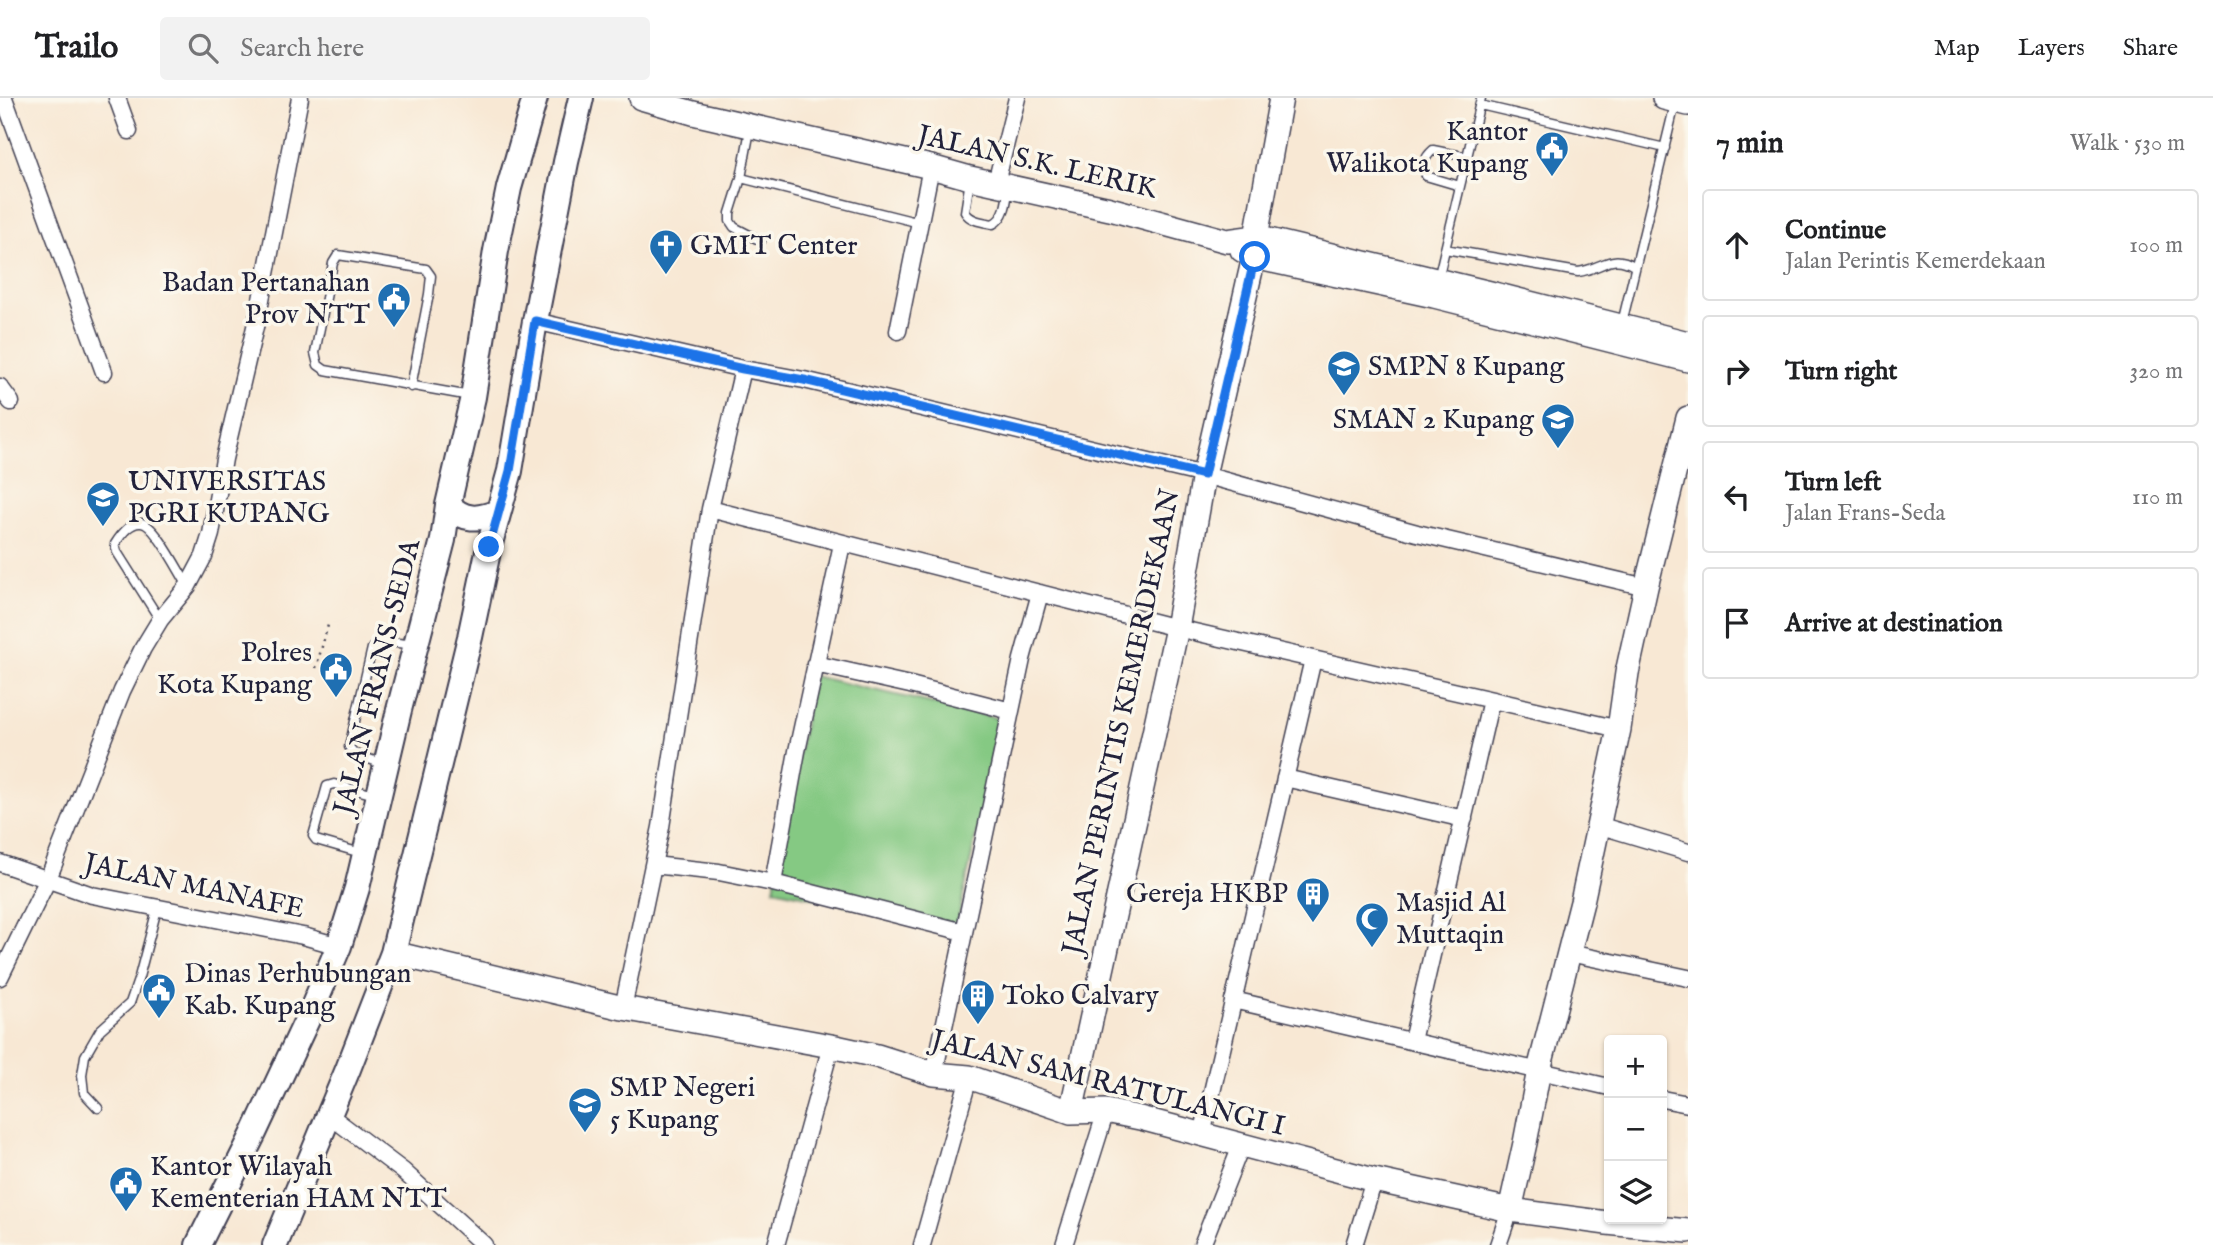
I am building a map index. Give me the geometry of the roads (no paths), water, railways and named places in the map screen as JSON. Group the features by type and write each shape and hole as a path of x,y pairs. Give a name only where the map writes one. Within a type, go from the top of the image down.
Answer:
{"main road":[{"name":"JALAN FRANS-SEDA","path":"198,1245 273,1093 339,946 357,888 443,540 448,505 473,397 496,251 509,188 536,98"},
{"path":"275,1245 393,953 470,637 489,547 510,471 535,321 581,98"},
{"name":"JALAN S.K. LERIK","path":"641,98 695,110 750,127 1110,209 1255,247"},
{"name":"JALAN PERINTIS KEMERDEKAAN","path":"1071,1112 1177,628 1204,475 1255,247 1281,98"},
{"path":"1255,247 1436,288 1619,334 1688,360"},
{"path":"1619,334 1688,343"},
{"path":"1510,1210 1539,1070 1582,902 1646,587 1688,418"},
{"path":"448,505 460,515 471,518 486,517 498,512"},
{"path":"443,540 459,531 468,533 489,547"},
{"name":"JALAN SAM RATULANGI I","path":"393,953 623,1008 831,1046 877,1056 934,1074 970,1077 1071,1112 1105,1111 1374,1180 1510,1210 1688,1231"}],"street":[{"path":"4,98 104,372"},
{"path":"117,98 129,131"},
{"path":"0,976 48,879 122,691 160,620 188,586 204,556 259,310 300,98"},
{"path":"1002,185 1017,98"},
{"path":"898,331 930,167"},
{"path":"535,321 743,369 804,380 1204,475 1417,533 1646,587"},
{"path":"623,1008 661,827 710,509 743,369"},
{"path":"0,387 11,402"},
{"path":"710,509 1177,628 1619,730"},
{"path":"773,883 815,664 842,544"},
{"path":"934,1074 1022,659 1040,593"},
{"path":"1202,1135 1313,659"},
{"path":"815,664 1011,711"},
{"path":"1412,1041 1491,700"},
{"path":"1285,778 1464,818"},
{"path":"1598,825 1688,852"},
{"name":"JALAN MANAFE","path":"0,863 92,895 303,936 339,946"},
{"path":"653,864 719,872 773,883 964,932"},
{"path":"1569,953 1688,978"},
{"path":"1233,1000 1604,1086"},
{"path":"776,1245 831,1046"},
{"path":"922,1245 970,1077"},
{"path":"1667,1100 1688,1104"},
{"path":"1064,1245 1105,1111"},
{"path":"329,1115 403,1171 484,1245"},
{"path":"1202,1245 1241,1146"},
{"path":"1354,1245 1374,1180"},
{"path":"1498,1245 1510,1210"}],"lane":[{"path":"1619,334 1676,100"},
{"path":"1436,288 1480,101 1665,148"},
{"path":"750,127 730,221 734,227 761,241"},
{"path":"1460,187 1426,176 1424,161 1433,150 1468,157"},
{"path":"741,177 920,223"},
{"path":"970,178 966,216 993,224 999,221 1007,203 1002,185"},
{"path":"1445,249 1578,272 1594,270 1613,260 1625,261 1634,266"},
{"path":"411,387 431,276 426,269 338,256 333,262 315,353 318,365 325,370 411,387 473,397"},
{"path":"160,620 117,552 115,544 120,537 135,524 147,524 188,586"},
{"path":"386,765 355,754 349,747 372,648 379,643 393,642 415,645"},
{"path":"364,854 316,840 313,836 327,786 334,784 378,796"},
{"path":"98,1108 85,1093 82,1074 85,1056 100,1030 130,1003 157,909"}],"place":[{"name":"Kantor Walikota Kupang","path":"1552,178"},
{"name":"GMIT Center","path":"666,276"},
{"name":"Badan Pertanahan Prov NTT","path":"394,329"},
{"name":"SMPN 8 Kupang","path":"1344,397"},
{"name":"SMAN 2 Kupang","path":"1558,450"},
{"name":"UNIVERSITAS PGRI KUPANG","path":"103,528"},
{"name":"Polres Kota Kupang","path":"336,699"},
{"name":"Gereja HKBP","path":"1313,924"},
{"name":"Masjid Al Muttaqin","path":"1372,949"},
{"name":"Dinas Perhubungan Kab. Kupang","path":"159,1020"},
{"name":"Toko Calvary","path":"978,1026"},
{"name":"SMP Negeri 5 Kupang","path":"585,1134"},
{"name":"Kantor Wilayah Kementerian HAM NTT","path":"126,1213"}]}
